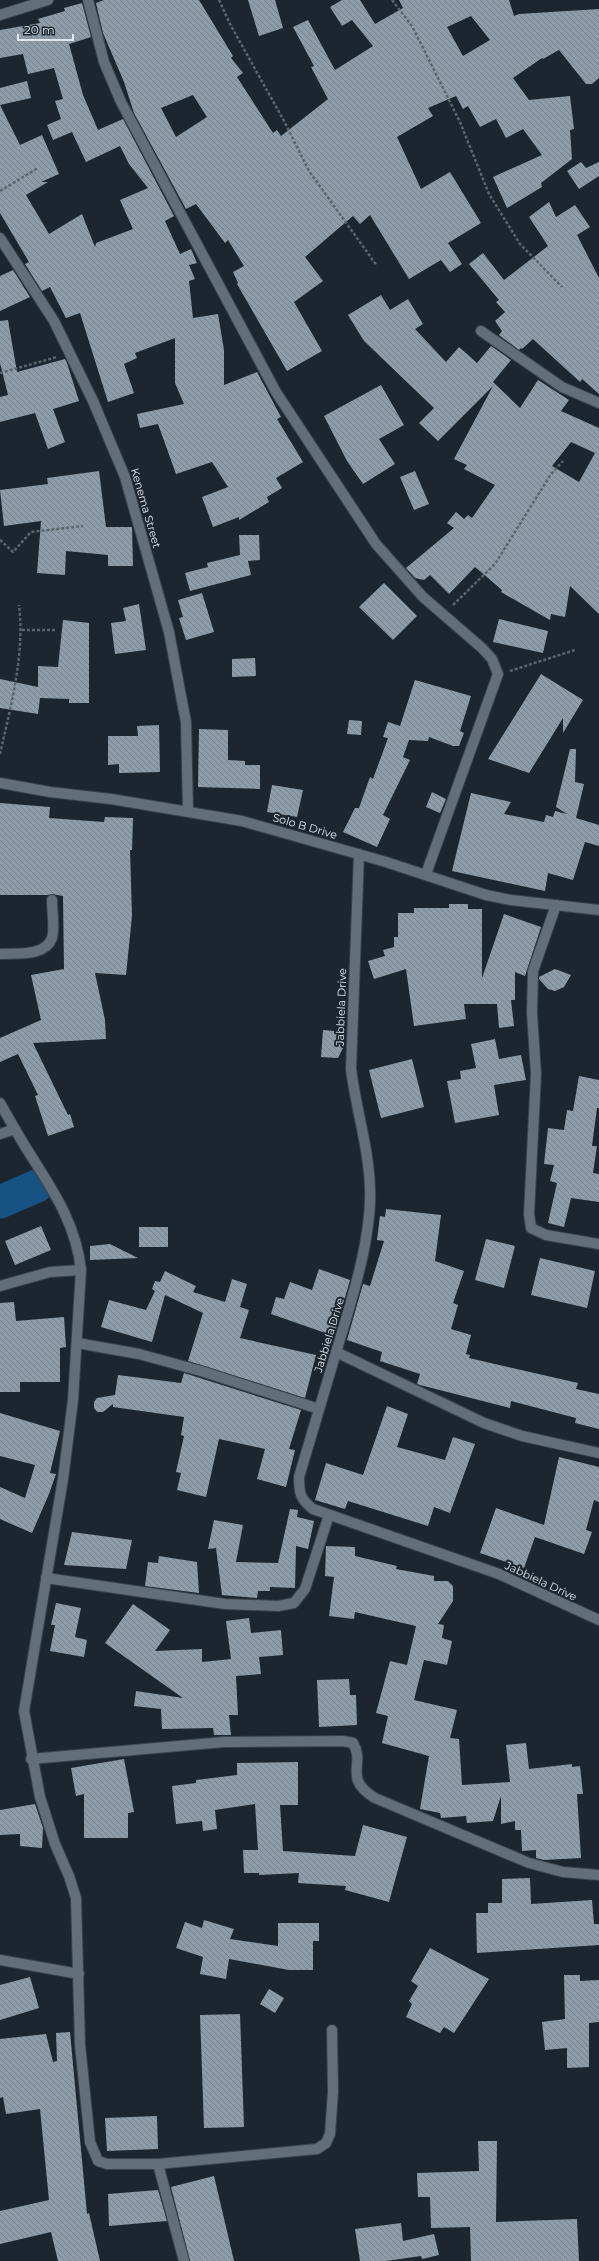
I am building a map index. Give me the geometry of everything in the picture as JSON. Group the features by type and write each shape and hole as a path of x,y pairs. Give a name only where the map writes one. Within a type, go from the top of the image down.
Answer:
{"street":[{"path":"0,15 48,0"},
{"path":"88,0 104,62 121,102 276,392 376,544 423,597 482,648 492,659 498,674 426,874"},
{"name":"Kenema Street","path":"0,238 54,321 71,353 126,477 169,632 186,722 188,811"},
{"path":"481,331 562,387 599,403"},
{"name":"Solo B Drive","path":"0,783 188,811 242,821 426,874 486,895 511,900 599,910"},
{"name":"Jabbiela Drive","path":"359,854 351,1069 370,1189 368,1215 355,1289 299,1477 299,1492 302,1500 313,1509 499,1574 599,1620"},
{"path":"0,954 38,951 48,944 52,938 52,900"},
{"path":"556,905 533,971 532,1013 536,1074 529,1214 531,1228 546,1236 599,1244"},
{"path":"0,1103 55,1192 70,1224 79,1250 81,1270 74,1400 63,1479 24,1711 32,1759 55,1844 69,1876 76,1898 80,2045 90,2142 98,2161 107,2164 158,2164 317,2149 326,2143 330,2134 333,2092 332,2030"},
{"path":"0,1134 15,1129"},
{"path":"0,1286 50,1272 81,1270"},
{"path":"77,1343 139,1354 201,1371 319,1409"},
{"path":"336,1352 484,1423 522,1436 599,1452"},
{"path":"46,1578 225,1604 278,1606 294,1603 305,1589 329,1514"},
{"path":"32,1759 224,1742 353,1743 356,1748 356,1776 363,1790 375,1798 529,1863 563,1872 599,1875"},
{"path":"0,1960 79,1974"},
{"path":"158,2164 184,2261"}],"path":[{"path":"219,0 230,24 309,171 377,266"},
{"path":"392,0 415,32 460,122 489,194 520,244 562,287"},
{"path":"0,191 38,168"},
{"path":"0,373 71,353"},
{"path":"444,614 495,564 551,474 563,461"},
{"path":"0,540 13,552 31,532 83,526"},
{"path":"0,754 10,706 22,630 19,605"},
{"path":"22,630 55,630"},
{"path":"498,674 575,650"}],"building":[{"path":"104,0 199,0 233,56 231,58 243,73 237,77 273,133 277,130 281,136 328,99 311,67 314,66 293,27 308,20 335,70 373,46 352,20 342,26 330,7 342,0 360,0 375,24 403,8 399,0 509,0 514,16 519,14 599,9 599,78 592,84 586,84 559,50 543,59 542,58 513,78 529,100 570,96 574,129 570,130 572,159 541,183 542,187 507,208 493,177 542,155 523,129 506,138 496,119 480,127 468,106 463,109 456,96 428,108 433,116 397,137 421,189 450,172 481,223 448,243 462,264 450,272 441,260 409,279 370,215 360,224 353,216 305,257 323,281 294,302 322,351 287,371 237,284 238,283 233,272 244,266 228,240 225,243 196,204 186,209 134,113 124,82 103,33 96,3","holes":["471,16 490,40 463,56 447,27","193,95 207,117 176,137 161,108"]},
{"path":"248,0 275,0 283,28 259,36"},
{"path":"82,3 91,37 69,44 83,95 98,130 123,119 174,216 165,221 180,254 191,249 197,263 189,265 195,279 189,281 193,318 218,314 224,350 224,385 257,372 281,417 277,419 303,462 276,478 282,488 267,497 269,502 239,520 239,517 213,527 202,497 228,487 212,462 176,474 158,424 140,428 137,414 184,404 175,383 175,338 135,353 137,358 124,364 134,393 108,402 80,313 66,318 50,287 42,291 25,264 29,262 0,213 0,105 20,145 42,135 59,174 41,182 48,182 26,195 49,234 82,214 95,247 96,243 133,229 120,200 148,188 129,164 120,146 86,162 72,132 53,140 47,125 61,119 55,101 63,99 54,68 28,74 23,54 0,58 0,30 40,23 38,19 65,11 64,8"},
{"path":"27,81 31,98 0,105 0,88"},
{"path":"581,162 586,168 599,162 599,176 579,189 567,171"},
{"path":"549,202 556,217 575,205 590,227 577,235 599,278 599,394 582,379 580,382 533,339 519,350 499,335 502,331 495,321 505,312 496,302 499,300 469,264 483,253 504,280 548,246 529,217"},
{"path":"13,270 30,297 0,311 0,276"},
{"path":"381,295 390,310 408,299 423,324 415,329 446,362 459,347 477,363 491,346 511,360 493,382 520,408 538,380 569,400 561,411 599,428 599,614 570,586 565,617 551,614 550,620 501,592 502,590 475,567 449,594 430,575 424,580 415,578 406,568 454,528 447,523 456,512 464,519 468,515 472,518 495,485 464,469 467,465 454,459 493,386 438,441 419,423 434,408 364,341 348,315","holes":["571,442 595,453 579,482 552,466"]},
{"path":"8,320 17,372 65,359 79,401 53,409 65,442 48,449 35,413 0,422 0,397 8,395 0,363 0,321"},
{"path":"381,385 404,425 379,439 395,464 363,484 347,461 324,416"},
{"path":"99,471 106,527 132,527 133,566 108,566 108,555 66,551 65,575 37,573 41,521 4,526 0,490 48,484 47,478"},
{"path":"415,471 429,504 414,510 400,477"},
{"path":"239,535 259,535 260,560 248,561 251,575 190,591 185,573 208,567 207,563 240,555"},
{"path":"384,583 417,616 393,640 359,607"},
{"path":"202,593 214,632 186,640 179,618 183,617 178,600"},
{"path":"139,604 146,650 115,654 111,623 126,621 123,608"},
{"path":"499,619 548,631 543,653 493,642"},
{"path":"63,620 89,623 89,703 69,703 69,699 40,698 38,714 0,708 0,679 38,687 38,666 58,667"},
{"path":"255,658 256,676 232,677 232,659"},
{"path":"541,674 583,700 563,733 563,718 529,773 488,759"},
{"path":"415,680 471,696 460,731 464,733 459,746 453,746 429,737 428,741 409,740 403,757 410,760 383,815 390,819 377,847 343,832 355,808 359,808 370,777 373,779 388,738 383,737 388,722 400,726"},
{"path":"349,720 362,721 361,735 347,734"},
{"path":"159,725 160,772 119,773 119,764 108,765 108,736 138,736 137,726"},
{"path":"199,729 228,730 228,760 245,761 245,765 260,765 260,789 198,787"},
{"path":"570,749 576,749 575,782 584,784 576,818 599,825 599,846 585,842 573,880 548,873 545,891 452,871 471,793 511,802 504,814 544,822 546,815 553,817 555,811 567,814 556,807"},
{"path":"272,785 303,790 297,817 267,812"},
{"path":"432,792 446,799 440,813 426,807"},
{"path":"0,803 50,807 49,818 104,822 105,817 133,818 132,850 130,850 132,916 126,975 95,973 105,1020 106,1039 33,1043 68,1115 70,1114 74,1127 48,1136 35,1096 38,1095 18,1054 0,1062 0,1038 41,1020 31,975 64,969 63,896 52,894 0,895"},
{"path":"449,904 468,904 468,909 482,909 482,978 504,914 541,927 525,976 515,972 515,1000 511,1000 514,1026 499,1028 497,1004 464,1004 466,1019 414,1026 406,969 374,979 368,961 385,956 383,950 394,947 394,937 398,937 398,913 414,913 414,908 449,908"},
{"path":"555,969 571,975 564,987 555,991 548,989 539,977"},
{"path":"323,1030 345,1032 344,1046 338,1058 321,1057"},
{"path":"495,1039 499,1059 521,1055 526,1080 494,1085 499,1115 455,1123 447,1081 461,1079 460,1071 476,1068 471,1044"},
{"path":"412,1059 424,1107 381,1118 369,1070"},
{"path":"579,1076 599,1080 599,1108 597,1108 592,1146 597,1146 593,1173 599,1174 599,1202 571,1198 564,1227 548,1223 557,1183 550,1181 554,1165 544,1164 548,1128 564,1130 567,1110 573,1111"},
{"path":"386,1209 441,1215 435,1261 464,1271 453,1303 458,1305 451,1329 471,1335 466,1354 470,1355 469,1358 578,1383 576,1389 599,1394 599,1429 575,1423 576,1418 511,1401 510,1408 417,1384 420,1374 380,1361 382,1352 347,1340 363,1284 370,1286 384,1241 377,1240 380,1216 385,1217"},
{"path":"41,1226 51,1250 15,1265 5,1241"},
{"path":"139,1227 168,1227 168,1247 139,1247"},
{"path":"486,1239 515,1246 504,1288 475,1280"},
{"path":"110,1244 138,1258 90,1260 90,1246"},
{"path":"540,1258 595,1271 587,1308 531,1295"},
{"path":"319,1269 350,1280 334,1336 271,1314 276,1297 284,1299 290,1282 312,1290"},
{"path":"165,1271 196,1286 193,1292 225,1302 232,1279 247,1284 240,1307 249,1310 240,1338 316,1355 305,1398 188,1361 203,1313 165,1295 152,1342 101,1327 109,1300 146,1310 155,1291 152,1289 155,1281 160,1282"},
{"path":"14,1302 16,1321 64,1317 66,1347 60,1348 60,1382 20,1382 20,1392 0,1392 0,1303"},
{"path":"184,1373 301,1410 289,1449 295,1450 286,1487 257,1479 265,1449 219,1439 206,1497 177,1490 181,1473 176,1472 184,1436 181,1435 184,1417 113,1407 113,1404 103,1412 97,1412 94,1408 94,1402 97,1398 115,1395 118,1375 181,1383"},
{"path":"387,1406 408,1414 397,1447 445,1460 453,1437 475,1444 450,1513 434,1507 428,1526 348,1501 345,1509 315,1500 326,1463 363,1475"},
{"path":"0,1413 60,1431 50,1473 56,1474 32,1533 0,1519 0,1487 25,1498 35,1465 0,1456"},
{"path":"559,1457 599,1467 599,1502 594,1500 586,1530 592,1532 584,1554 535,1537 524,1568 480,1553 496,1508 544,1525"},
{"path":"290,1509 298,1510 297,1517 314,1521 308,1549 296,1546 295,1588 270,1587 270,1591 258,1591 257,1598 222,1595 216,1548 208,1549 214,1520 243,1525 236,1562 278,1563"},
{"path":"72,1532 132,1540 126,1569 64,1565"},
{"path":"326,1546 355,1547 355,1556 397,1566 396,1569 434,1576 434,1581 448,1581 453,1586 453,1601 438,1624 444,1625 442,1638 452,1641 447,1665 424,1660 414,1700 457,1710 450,1738 459,1739 462,1785 510,1782 506,1745 526,1743 529,1769 572,1764 572,1767 580,1766 583,1794 577,1794 581,1858 544,1860 536,1858 536,1850 522,1851 521,1830 515,1830 515,1821 501,1824 501,1796 493,1821 467,1823 466,1816 441,1818 440,1813 420,1809 429,1756 382,1743 388,1716 376,1713 390,1661 407,1665 416,1626 355,1612 354,1619 329,1616 334,1577 325,1576"},
{"path":"159,1556 197,1562 199,1593 145,1586 148,1562 158,1563"},
{"path":"56,1603 81,1608 75,1637 87,1640 84,1657 50,1651 55,1625 51,1625"},
{"path":"133,1604 170,1630 155,1651 202,1649 202,1662 231,1659 226,1621 249,1618 251,1633 281,1630 283,1655 259,1657 261,1674 236,1676 238,1715 229,1715 231,1735 214,1735 213,1728 162,1729 161,1709 134,1706 136,1691 183,1698 105,1643"},
{"path":"349,1679 350,1695 356,1695 357,1725 319,1727 317,1680"},
{"path":"124,1759 134,1812 128,1813 128,1838 84,1838 84,1794 76,1796 71,1768"},
{"path":"298,1762 298,1805 280,1805 283,1851 355,1856 363,1825 407,1837 389,1902 345,1890 346,1886 298,1883 299,1873 259,1875 259,1873 244,1873 243,1850 258,1850 255,1804 215,1810 217,1829 203,1831 202,1821 176,1824 172,1786 196,1783 196,1780 237,1775 237,1763"},
{"path":"35,1804 43,1828 42,1848 20,1846 20,1834 0,1835 0,1810"},
{"path":"530,1878 531,1904 592,1900 594,1924 599,1924 599,1945 477,1953 476,1913 488,1913 488,1903 502,1903 502,1879"},
{"path":"204,1920 234,1929 230,1939 278,1946 278,1923 319,1923 319,1941 313,1941 313,1970 289,1970 229,1959 226,1979 200,1974 203,1957 176,1948 185,1922 202,1928"},
{"path":"430,1948 489,1979 454,2033 444,2027 440,2033 406,2017 412,2004 409,2001 418,1986 411,1981"},
{"path":"564,1975 580,1975 580,1981 599,1980 599,2022 589,2023 589,2067 567,2068 567,2048 545,2050 542,2022 565,2019"},
{"path":"30,1977 39,2008 0,2020 0,1985"},
{"path":"269,1989 284,1998 275,2013 260,2004"},
{"path":"240,2014 244,2127 204,2128 200,2015"},
{"path":"70,2032 87,2214 89,2213 100,2261 58,2261 51,2232 0,2244 0,2211 49,2200 40,2109 6,2114 3,2097 0,2098 0,2039 46,2034 53,2062 57,2061 56,2033"},
{"path":"157,2116 158,2149 107,2151 105,2118"},
{"path":"478,2141 497,2141 496,2222 577,2219 579,2261 471,2261 470,2227 431,2228 430,2197 418,2197 417,2173 479,2171"},
{"path":"214,2176 234,2261 190,2261 171,2187"},
{"path":"158,2190 167,2221 109,2226 108,2194"},
{"path":"401,2223 403,2241 434,2234 439,2255 422,2259 421,2256 386,2261 360,2261 355,2229"}],"waterway":[{"path":"0,1202 37,1186"}]}
